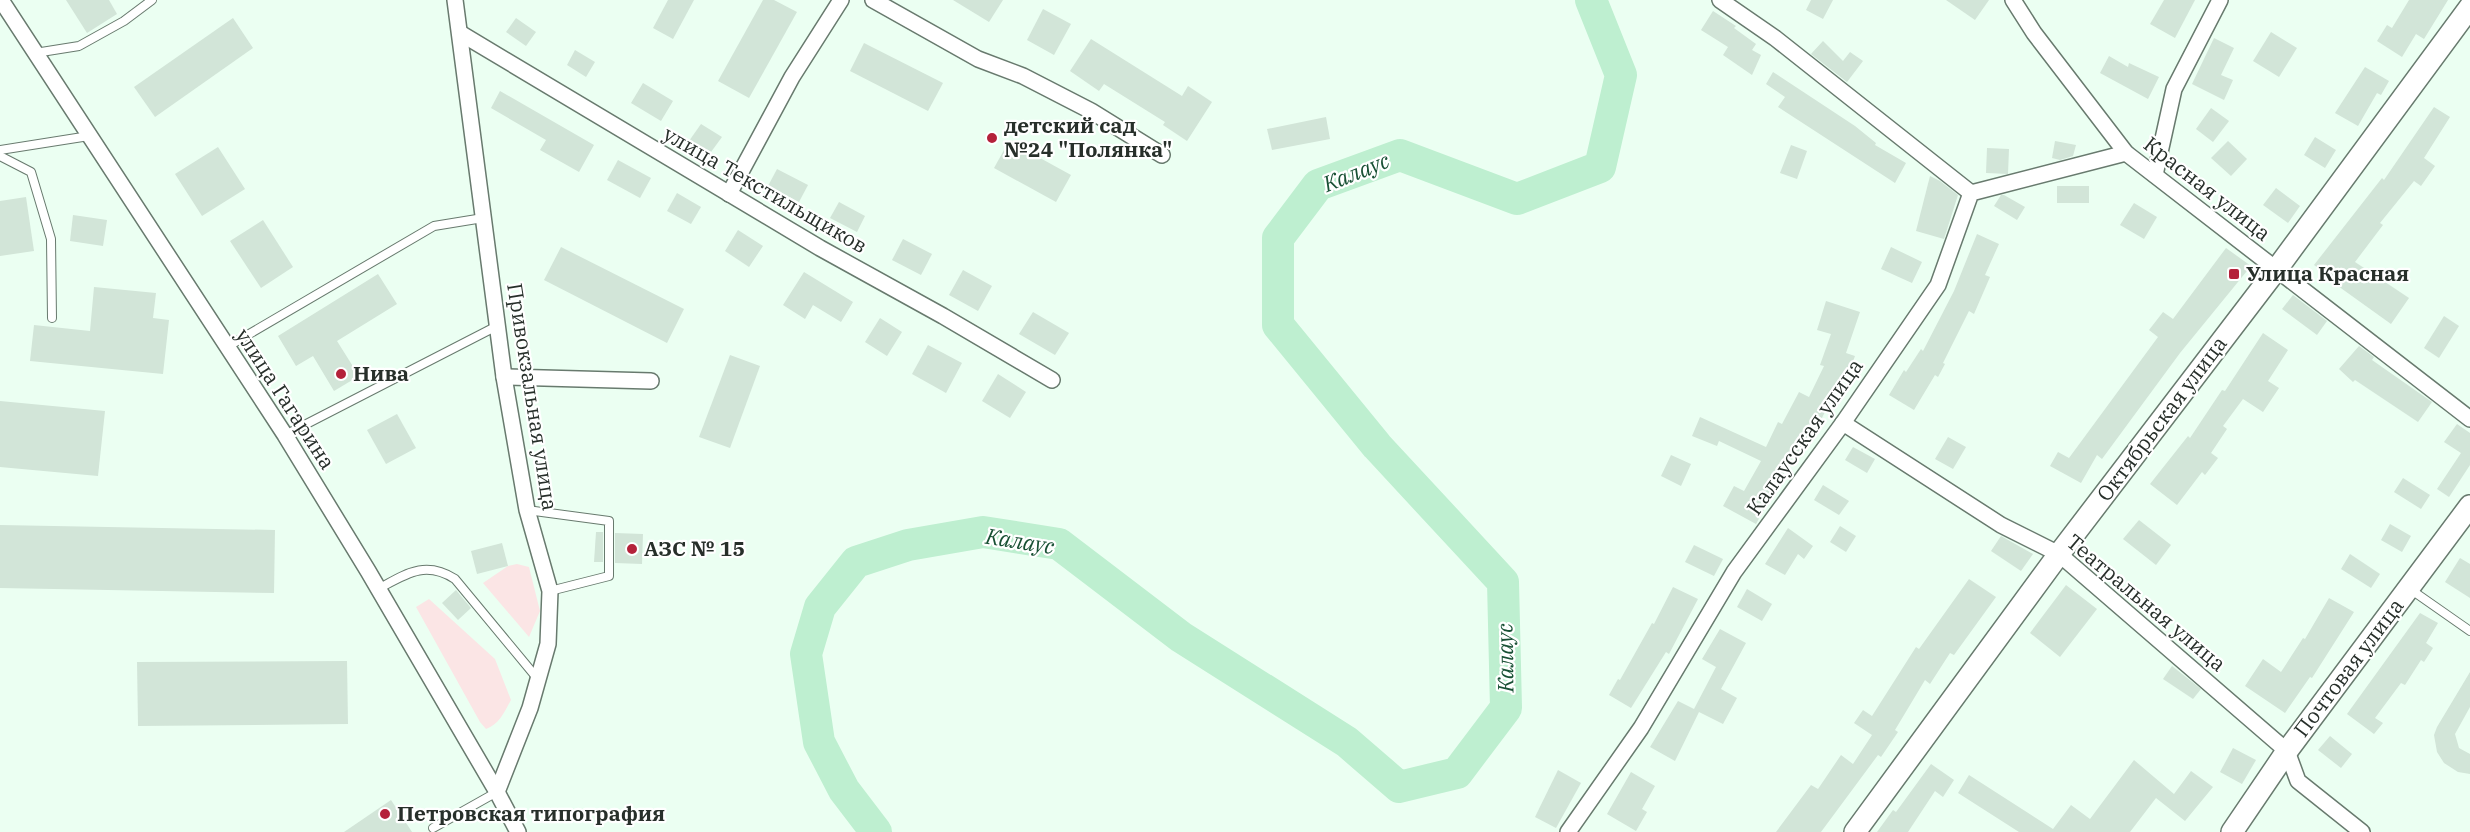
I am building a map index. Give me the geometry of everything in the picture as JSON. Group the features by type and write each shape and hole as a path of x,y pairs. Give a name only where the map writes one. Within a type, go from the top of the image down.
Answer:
{"main road":[{"name":"Октябрьская улица","path":"1856,832 2059,554 2276,270 2470,7"},
{"name":"Почтовая улица","path":"2232,832 2287,751 2470,506"}],"street":[{"name":"улица Гагарина","path":"1,0 285,435 378,589 518,832"},
{"name":"Привокзальная улица","path":"455,0 504,376 527,510 550,591 548,644 530,708 497,792"},
{"path":"729,194 792,77 841,0"},
{"path":"873,0 978,59 1023,76 1091,111 1162,155"},
{"path":"1720,0 1775,38 1971,193 2126,153"},
{"name":"Красная улица","path":"2013,0 2034,33 2126,153 2470,419"},
{"path":"2155,175 2174,89 2220,0"},
{"name":"улица Текстильщиков","path":"460,33 729,194 1052,380"},
{"name":"Калаусская улица","path":"1568,832 1641,728 1734,572 1843,423 1938,285 1971,193"},
{"path":"504,376 651,381"},
{"name":"Театральная улица","path":"1843,423 2001,525 2059,554 2287,751 2298,781 2362,832"}],"lane":[{"path":"35,54 79,46 124,21 152,0"},
{"path":"0,150 89,136"},
{"path":"0,156 31,172 51,238 52,318"},
{"path":"227,347 434,226 483,218"},
{"path":"285,435 497,326"},
{"path":"527,510 609,521 609,576 550,591"},
{"path":"378,589 408,573 421,569 441,570 455,579 538,679"},
{"path":"2409,588 2470,631"},
{"path":"433,828 497,792"}],"shaded area":[{"path":"517,564 529,567 540,611 529,637 483,583 508,566"},
{"path":"429,599 495,659 511,700 501,717 491,727 486,729 480,722 416,607"}],"building":[{"path":"66,0 109,0 117,14 87,33"},
{"path":"668,0 694,0 673,39 653,28"},
{"path":"763,0 774,0 797,12 749,98 718,81"},
{"path":"953,0 1003,0 989,22"},
{"path":"1811,0 1833,0 1823,19 1806,10"},
{"path":"1946,0 1989,0 1975,20"},
{"path":"2164,0 2195,0 2175,38 2150,24"},
{"path":"2409,0 2448,0 2424,39 2416,34 2402,57 2377,41 2387,25 2392,28"},
{"path":"1043,9 1071,24 1054,55 1027,40"},
{"path":"1713,11 1736,26 1734,28 1756,44 1752,50 1761,55 1752,75 1723,55 1728,47 1701,30"},
{"path":"233,18 253,48 155,117 134,87"},
{"path":"516,18 536,32 526,46 506,32"},
{"path":"2271,32 2297,48 2279,77 2253,61"},
{"path":"2214,38 2234,48 2221,75 2233,80 2224,100 2192,84"},
{"path":"1091,39 1182,96 1188,86 1212,102 1187,141 1163,125 1165,122 1104,84 1099,91 1070,71"},
{"path":"1823,41 1843,61 1850,52 1863,61 1847,82 1811,54"},
{"path":"864,43 943,83 928,111 850,71"},
{"path":"575,50 595,62 586,77 567,65"},
{"path":"2109,56 2128,67 2129,63 2159,77 2148,99 2100,73"},
{"path":"2365,67 2389,81 2381,95 2377,93 2358,126 2335,113"},
{"path":"1773,72 1855,126 1876,143 1875,145 1906,163 1895,183 1778,107 1785,97 1766,84"},
{"path":"643,83 673,101 661,121 631,103"},
{"path":"500,91 594,145 579,172 540,150 546,140 491,108"},
{"path":"2434,107 2450,117 2424,158 2435,166 2421,186 2414,181 2380,223 2383,225 2355,262 2409,298 2391,324 2338,286 2340,283 2314,265 2382,178 2384,180"},
{"path":"2211,108 2229,121 2213,142 2196,129"},
{"path":"1326,117 1330,139 1272,150 1267,129"},
{"path":"701,124 722,137 711,152 689,141"},
{"path":"2315,137 2336,150 2325,168 2304,155"},
{"path":"1009,141 1071,175 1056,202 994,168"},
{"path":"2055,141 2076,145 2073,156 2060,160 2052,158"},
{"path":"2228,141 2247,159 2231,176 2211,158"},
{"path":"1791,145 1807,151 1797,179 1780,173"},
{"path":"218,147 245,189 202,216 175,174"},
{"path":"1987,148 2009,149 2008,174 1986,173"},
{"path":"618,160 651,178 640,198 607,180"},
{"path":"777,169 808,185 799,202 768,186"},
{"path":"1930,176 1958,195 1944,239 1916,231"},
{"path":"2057,186 2089,186 2089,203 2057,203"},
{"path":"2276,188 2300,206 2288,223 2263,205"},
{"path":"677,193 701,207 691,224 667,211"},
{"path":"2001,195 2025,207 2017,220 1994,206"},
{"path":"26,197 34,251 0,256 0,201"},
{"path":"839,202 865,216 857,232 830,218"},
{"path":"2134,203 2157,217 2144,239 2120,225"},
{"path":"73,215 107,220 103,246 70,241"},
{"path":"263,220 293,267 261,288 230,241"},
{"path":"738,230 763,246 749,267 725,251"},
{"path":"1977,234 1999,244 1985,275 1990,277 1974,314 1969,311 1938,377 1935,375 1914,410 1889,395 1904,370 1906,372 1921,349 1923,351 1954,291"},
{"path":"903,239 932,254 921,275 892,260"},
{"path":"561,247 684,309 667,343 544,280"},
{"path":"1891,247 1922,262 1912,283 1881,269"},
{"path":"2226,248 2251,266 2180,353 2102,459 2097,455 2081,483 2050,466 2058,452 2069,458 2158,337 2149,330 2163,312 2173,319"},
{"path":"963,270 992,286 978,311 949,295"},
{"path":"804,272 853,302 841,322 813,305 805,319 783,305"},
{"path":"378,274 397,304 337,341 359,376 334,391 313,356 296,366 278,336"},
{"path":"94,287 156,293 153,318 169,320 163,374 30,361 34,325 90,331"},
{"path":"2293,295 2327,321 2317,335 2282,309"},
{"path":"1826,301 1860,312 1846,353 1855,356 1848,375 1844,373 1820,422 1816,420 1799,453 1796,451 1756,524 1723,506 1734,486 1744,491 1761,461 1719,441 1717,446 1692,436 1700,417 1766,447 1778,422 1782,424 1799,392 1809,397 1824,366 1820,365 1831,334 1817,330"},
{"path":"1033,312 1069,333 1055,355 1019,334"},
{"path":"2444,316 2459,326 2439,358 2424,348"},
{"path":"880,318 902,332 887,356 865,342"},
{"path":"2263,333 2288,350 2268,381 2279,388 2263,412 2243,399 2223,426 2227,429 2211,453 2218,458 2205,475 2202,472 2177,505 2150,484 2188,436 2190,438 2222,390 2225,391"},
{"path":"928,345 962,363 946,393 912,374"},
{"path":"2359,346 2374,357 2372,360 2432,402 2418,422 2355,380 2353,382 2339,369"},
{"path":"730,355 760,366 730,448 699,437"},
{"path":"998,374 1026,392 1010,418 982,401"},
{"path":"0,401 105,411 98,476 0,467"},
{"path":"397,414 416,448 386,464 367,430"},
{"path":"2457,424 2470,433 2470,465 2449,497 2437,489 2461,453 2444,442"},
{"path":"1948,437 1966,447 1953,469 1935,459"},
{"path":"1853,447 1875,459 1867,473 1845,460"},
{"path":"1671,455 1691,464 1681,486 1661,476"},
{"path":"2403,478 2430,495 2421,509 2394,492"},
{"path":"1823,485 1849,501 1839,515 1814,500"},
{"path":"2139,520 2171,545 2156,565 2123,539"},
{"path":"2390,524 2411,536 2402,552 2381,540"},
{"path":"0,525 275,530 274,593 0,588"},
{"path":"1840,526 1856,536 1846,552 1830,542"},
{"path":"1788,528 1813,546 1804,559 1798,554 1785,575 1765,564"},
{"path":"596,532 603,532 603,562 594,562"},
{"path":"615,533 643,534 642,564 615,563"},
{"path":"2001,536 2033,554 2021,571 1991,551"},
{"path":"502,543 508,566 477,574 471,551"},
{"path":"1694,545 1723,559 1714,576 1685,562"},
{"path":"2350,554 2380,574 2371,588 2341,569"},
{"path":"2460,558 2470,564 2470,598 2445,582"},
{"path":"1969,579 1996,597 1954,655 1950,653 1930,684 1925,680 1895,730 1898,732 1881,757 1878,755 1821,832 1776,832 1811,785 1818,789 1841,755 1853,764 1872,735 1854,723 1863,710 1872,716 1916,647 1919,649"},
{"path":"2066,585 2097,609 2060,657 2030,633"},
{"path":"1673,587 1698,599 1669,654 1666,652 1631,708 1609,695 1652,623 1654,624"},
{"path":"1747,589 1772,604 1762,621 1737,607"},
{"path":"456,590 471,608 458,620 442,603"},
{"path":"2329,598 2354,612 2312,678 2310,677 2285,713 2245,686 2263,659 2281,672 2303,638 2305,639"},
{"path":"2420,613 2438,623 2426,643 2433,648 2424,662 2421,660 2405,685 2401,683 2375,718 2383,723 2374,734 2347,714"},
{"path":"1720,629 1746,643 1721,689 1737,698 1723,724 1699,712 1675,761 1650,747 1678,701 1694,709 1716,667 1702,659"},
{"path":"347,661 348,724 138,726 137,662"},
{"path":"2172,666 2201,689 2193,699 2163,679"},
{"path":"2470,672 2470,707 2455,734 2459,748 2470,754 2470,774 2458,772 2444,763 2437,752 2434,735"},
{"path":"2330,736 2352,754 2341,768 2318,750"},
{"path":"2233,748 2256,760 2242,784 2220,772"},
{"path":"2134,760 2174,794 2191,771 2213,787 2185,821 2156,798 2130,832 2019,832 1958,793 1969,775 2053,829 2071,805 2090,819"},
{"path":"1931,764 1954,780 1943,797 1935,791 1908,832 1877,832 1893,810 1896,812"},
{"path":"1558,770 1581,783 1556,828 1535,817"},
{"path":"1631,772 1655,786 1642,809 1647,812 1636,831 1607,814"},
{"name":"Петровская типография","path":"391,800 412,832 344,832"}],"waterway":[{"name":"Калаус","path":"876,832 844,790 819,742 806,654 820,607 856,562 908,545 983,532 1059,544 1181,637 1347,742 1399,787 1457,773 1506,708 1503,582 1377,446 1278,325 1278,238 1318,185 1400,155 1517,199 1600,167 1621,75 1591,0"}],"place":[{"name":"детский сад №24 \"Полянка\"","path":"992,138"},
{"name":"Улица Красная","path":"2234,274"},
{"name":"Нива","path":"341,374"},
{"name":"АЗС № 15","path":"632,549"},
{"name":"Петровская типография","path":"385,814"}]}
